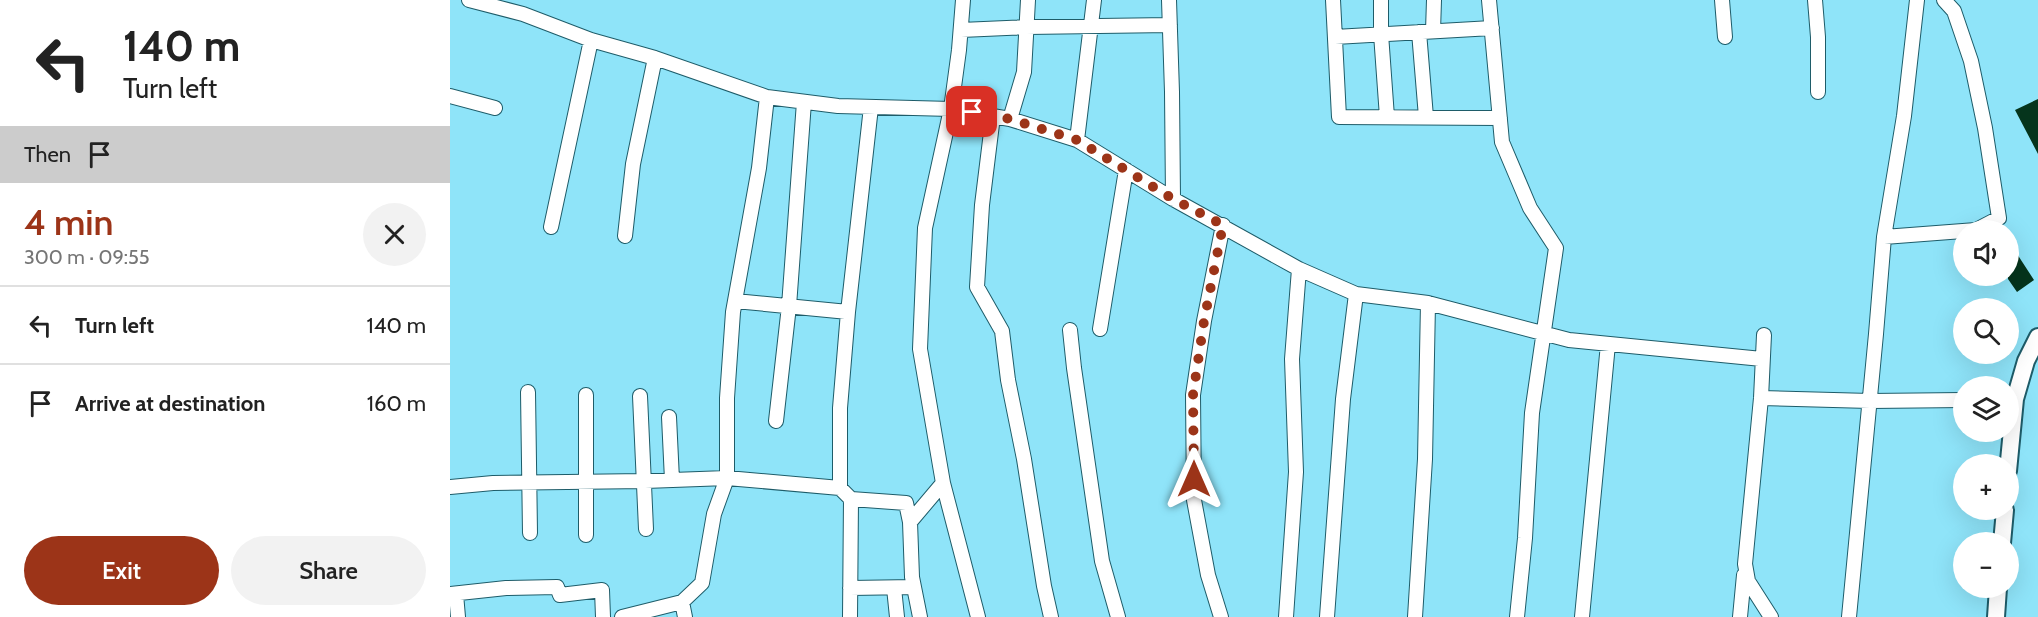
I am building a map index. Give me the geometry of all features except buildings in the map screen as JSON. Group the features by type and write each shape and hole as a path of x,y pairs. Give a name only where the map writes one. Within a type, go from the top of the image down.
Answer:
{"street":[{"path":"470,0 523,14 591,40 656,58 767,97 838,106 951,109 1010,119 1077,140 1173,199 1299,269 1356,294 1428,303 1569,340 1762,359"},
{"path":"963,0 951,109 925,228 920,349 943,483 978,617"},
{"path":"1010,119 1024,72 1028,0"},
{"path":"1077,140 1094,0"},
{"path":"1169,0 1173,199"},
{"path":"1333,0 1339,117 1500,118"},
{"path":"1381,0 1387,117"},
{"path":"1433,31 1434,0"},
{"path":"1489,0 1502,142 1530,208 1556,248 1532,413 1525,538 1517,617"},
{"path":"1722,0 1725,37"},
{"path":"1815,0 1818,92"},
{"path":"1849,617 1884,237 1904,116 1917,0"},
{"path":"1884,237 1976,230 1999,218 1985,128 1971,61 1954,11 1944,0"},
{"path":"961,30 1170,25"},
{"path":"1335,37 1492,28"},
{"path":"1419,32 1426,117"},
{"path":"551,228 591,40"},
{"path":"625,236 633,164 656,58"},
{"path":"450,96 495,108"},
{"path":"622,617 682,602 702,584 714,514 727,478 727,398 735,301 759,168 767,97"},
{"path":"776,421 789,306 804,102"},
{"path":"840,488 840,408 848,312 871,107"},
{"path":"993,116 982,205 977,287 1002,331 1008,380 1024,459 1044,586 1052,617"},
{"path":"1100,329 1126,170"},
{"path":"1221,617 1208,575 1194,500 1193,395 1204,321 1223,225"},
{"path":"1286,617 1296,472 1292,359 1299,269"},
{"path":"1327,617 1343,399 1356,294"},
{"path":"735,301 848,312"},
{"path":"1415,617 1425,459 1428,303"},
{"path":"1070,330 1102,561 1118,617"},
{"path":"1740,617 1761,398 1764,335"},
{"path":"2019,380 2038,337"},
{"path":"1582,617 1592,535 1608,344"},
{"path":"528,392 530,533"},
{"path":"586,395 586,535"},
{"path":"640,396 646,529"},
{"path":"1761,398 1953,400"},
{"path":"669,417 672,480"},
{"path":"450,487 727,478 840,488 851,499 906,503 910,522 914,587 920,617"},
{"path":"910,522 943,483"},
{"path":"850,617 851,499"},
{"path":"1745,564 1748,582 1771,617"},
{"path":"458,617 453,594 506,588 557,587 560,595 602,590 603,617"},
{"path":"850,588 914,587"},
{"path":"894,588 897,617"},
{"path":"1996,617 1997,598"},
{"path":"682,602 685,617"}],"route":[{"path":"972,112 1010,119 1077,140 1173,199 1223,225 1204,321 1193,395 1194,479"}]}
